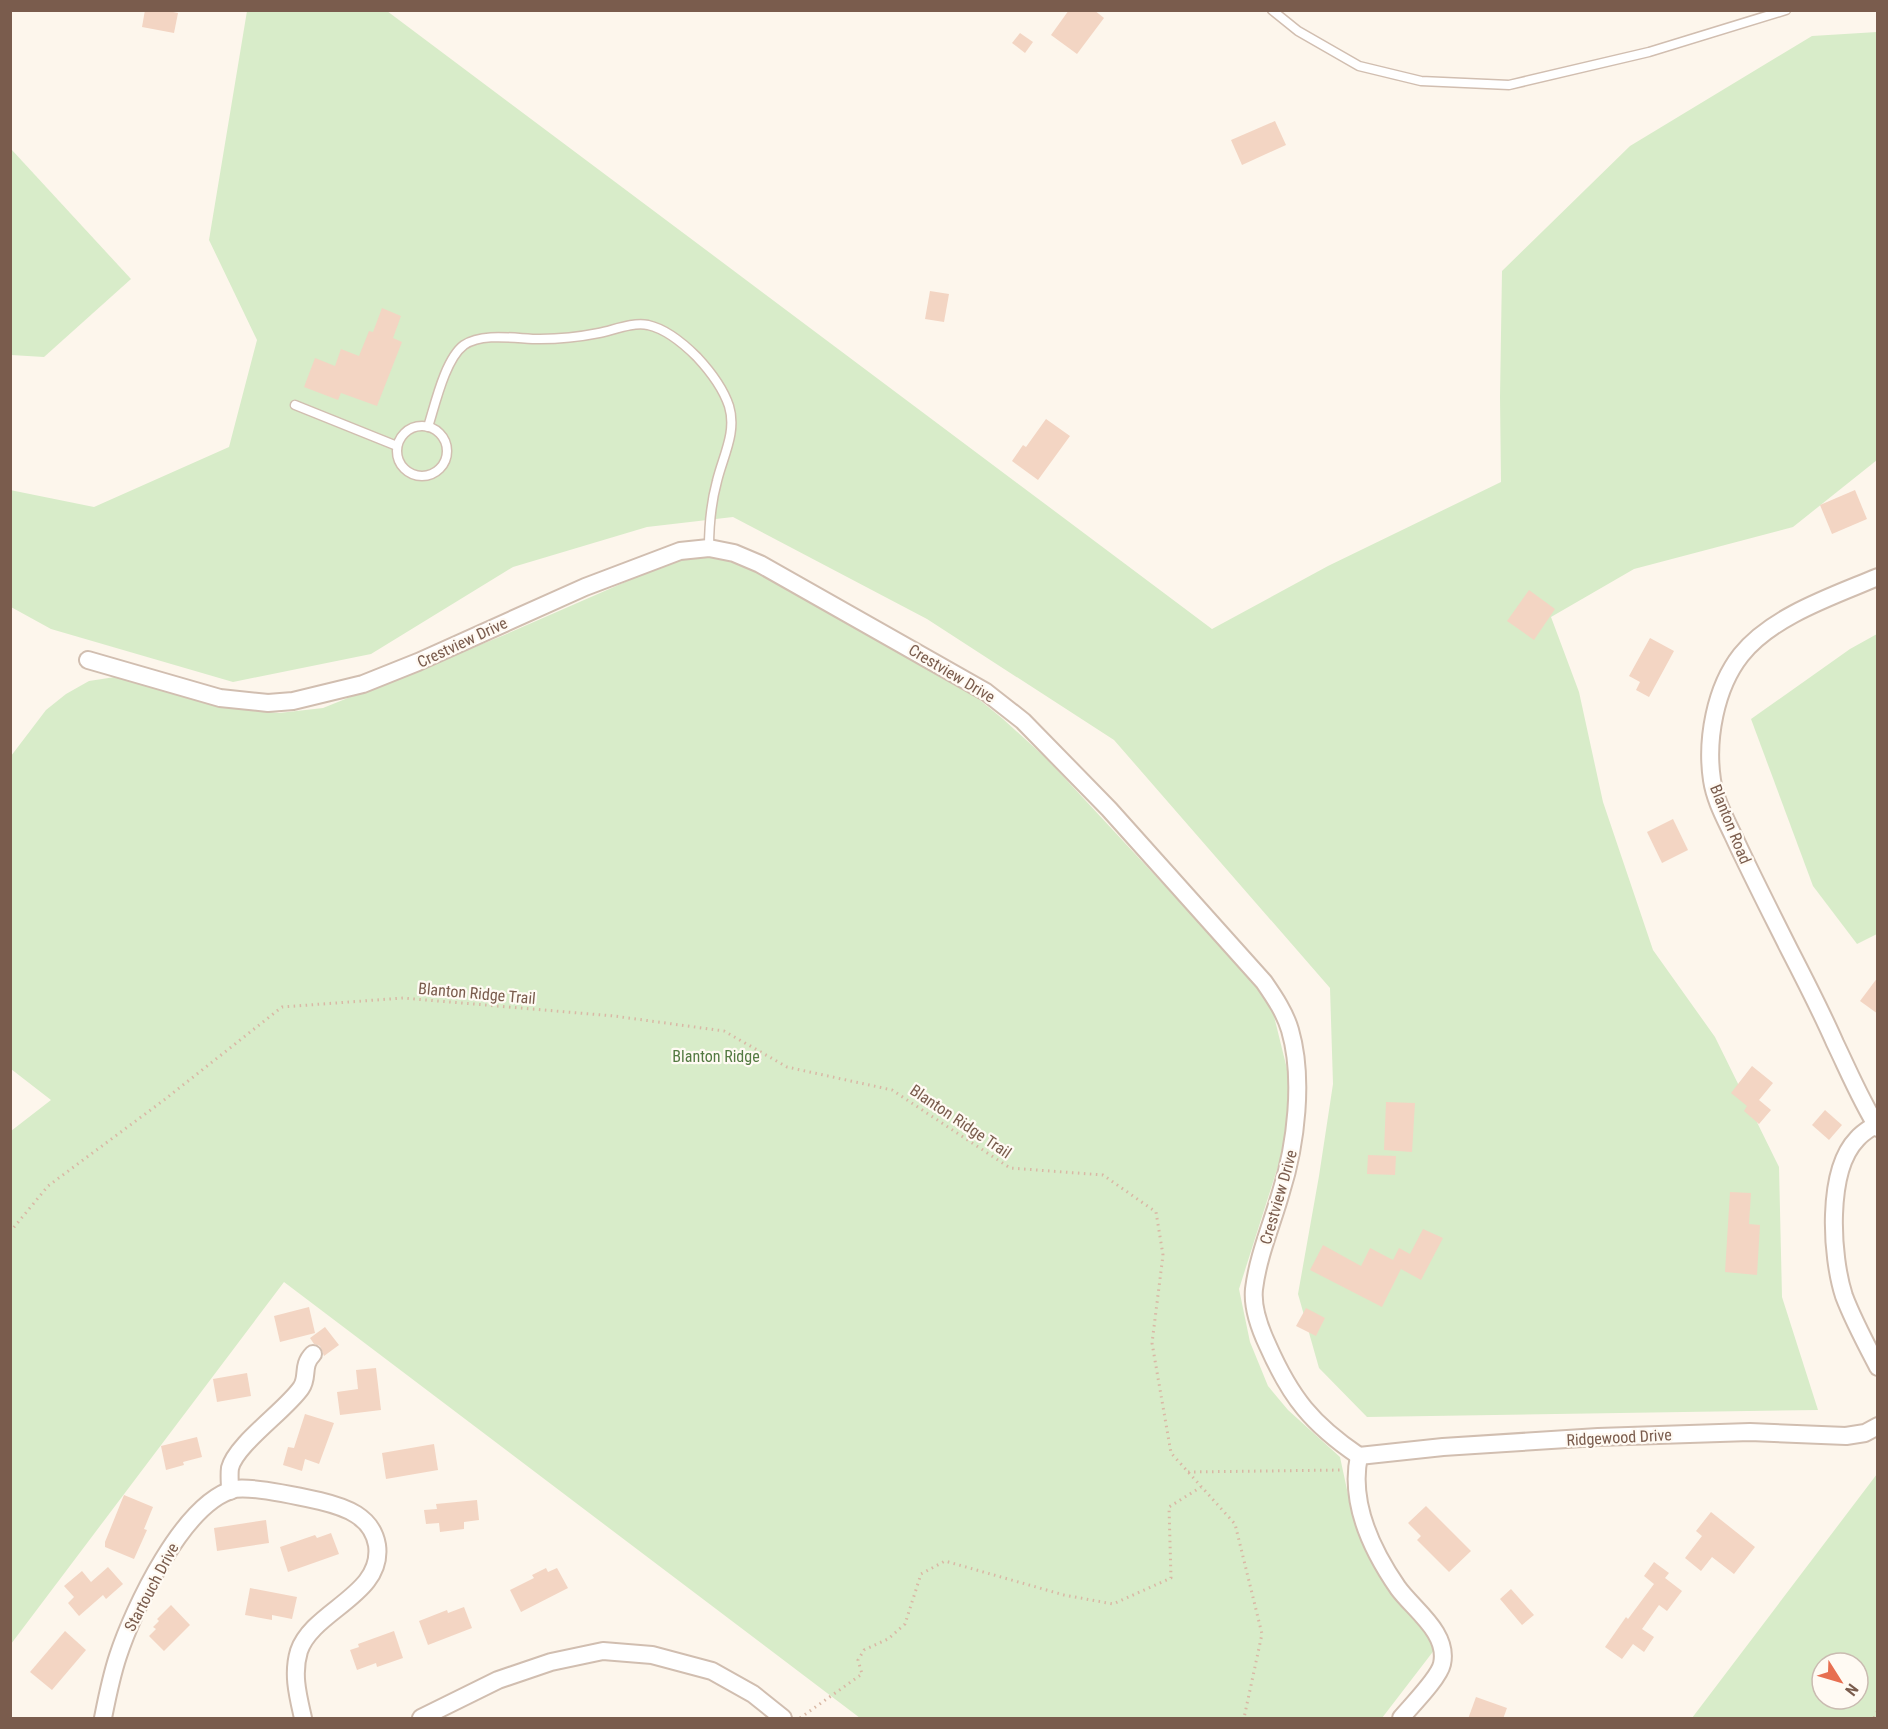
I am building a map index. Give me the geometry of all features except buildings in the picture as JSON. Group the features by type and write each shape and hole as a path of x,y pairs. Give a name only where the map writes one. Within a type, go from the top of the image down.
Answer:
{"street":[{"name":"Crestview Drive","path":"88,660 220,698 268,703 293,701 363,684 418,662 585,587 680,551 709,548 734,553 760,564 986,692 1023,721 1117,818 1264,982 1279,1005 1290,1029 1296,1053 1297,1101 1292,1155 1261,1257 1254,1290 1257,1314 1274,1360 1293,1395 1320,1426 1358,1463"},
{"name":"Blanton Road","path":"1876,1126 1724,815 1712,783 1710,761 1716,714 1722,693 1729,673 1741,655 1752,643 1791,615 1878,577"},
{"path":"1876,1126 1857,1138 1842,1165 1837,1185 1834,1221 1836,1252 1844,1294 1858,1330 1878,1367"},
{"path":"303,1719 295,1683 299,1651 308,1635 362,1586 373,1572 377,1556 374,1535 363,1519 346,1508 275,1493 237,1489 230,1491 230,1473 233,1462 243,1447 302,1388 306,1362 313,1354"},
{"name":"Ridgewood Drive","path":"1358,1463 1443,1447 1598,1437 1750,1432 1846,1436 1865,1433 1878,1426"},
{"path":"1358,1463 1356,1487 1360,1514 1371,1540 1399,1589 1437,1635 1442,1647 1441,1668 1401,1719"},
{"name":"Startouch Drive","path":"103,1719 110,1684 128,1628 158,1568 195,1516 211,1501 230,1491"},
{"path":"421,1719 498,1680 551,1662 603,1651 652,1655 712,1671 753,1694 779,1717"}],"lane":[{"path":"1272,10 1298,31 1359,66 1421,81 1509,85 1649,52 1786,10"},
{"path":"428,427 453,358 464,345 480,339 574,337 628,326 646,325 658,328 691,351 707,368 721,388 729,406 731,430 711,506 709,548"},
{"path":"295,405 398,446"},
{"path":"428,427 441,436 447,451 446,459 435,472 420,476 404,469 397,454 398,446 412,428 428,427"}],"path":[{"name":"Blanton Ridge Trail","path":"10,1232 48,1186 164,1100 282,1007 403,998 614,1016 724,1031 786,1067 892,1090 1010,1168 1103,1175 1156,1212 1163,1256 1152,1343 1171,1453 1235,1524 1262,1634 1244,1719"},
{"path":"1188,1472 1358,1463"},
{"path":"800,1719 862,1674 858,1660 864,1650 888,1639 905,1624 921,1574 945,1561 1064,1595 1113,1604 1171,1578 1169,1507 1202,1487"},
{"path":"1874,1719 1878,1710"}],"green space":[{"path":"247,11 387,11 1212,629 1328,566 1501,482 1502,271 1630,146 1812,36 1877,32 1877,460 1793,527 1634,569 1551,617 1579,692 1603,802 1653,950 1715,1037 1779,1167 1782,1297 1818,1410 1367,1417 1319,1368 1298,1294 1333,1084 1330,988 1114,740 927,619 733,517 647,527 513,567 371,654 233,682 51,629 11,607 10,490 94,507 229,447 257,340 209,240"},
{"path":"11,149 131,279 44,357 11,355"},
{"name":"Blanton Ridge","path":"713,556 738,562 770,577 970,692 1047,759 1254,982 1272,1008 1288,1073 1285,1133 1280,1160 1239,1289 1250,1342 1268,1386 1288,1410 1340,1457 1349,1499 1376,1570 1394,1598 1428,1632 1435,1649 1382,1718 860,1718 284,1282 11,1644 11,1131 51,1100 11,1069 11,756 46,710 66,694 89,681 115,677 211,705 279,713 323,708 502,636 655,569 690,557"},
{"path":"1877,634 1877,934 1857,944 1813,886 1751,719 1850,649"},
{"path":"1877,1474 1877,1718 1692,1718"}]}
